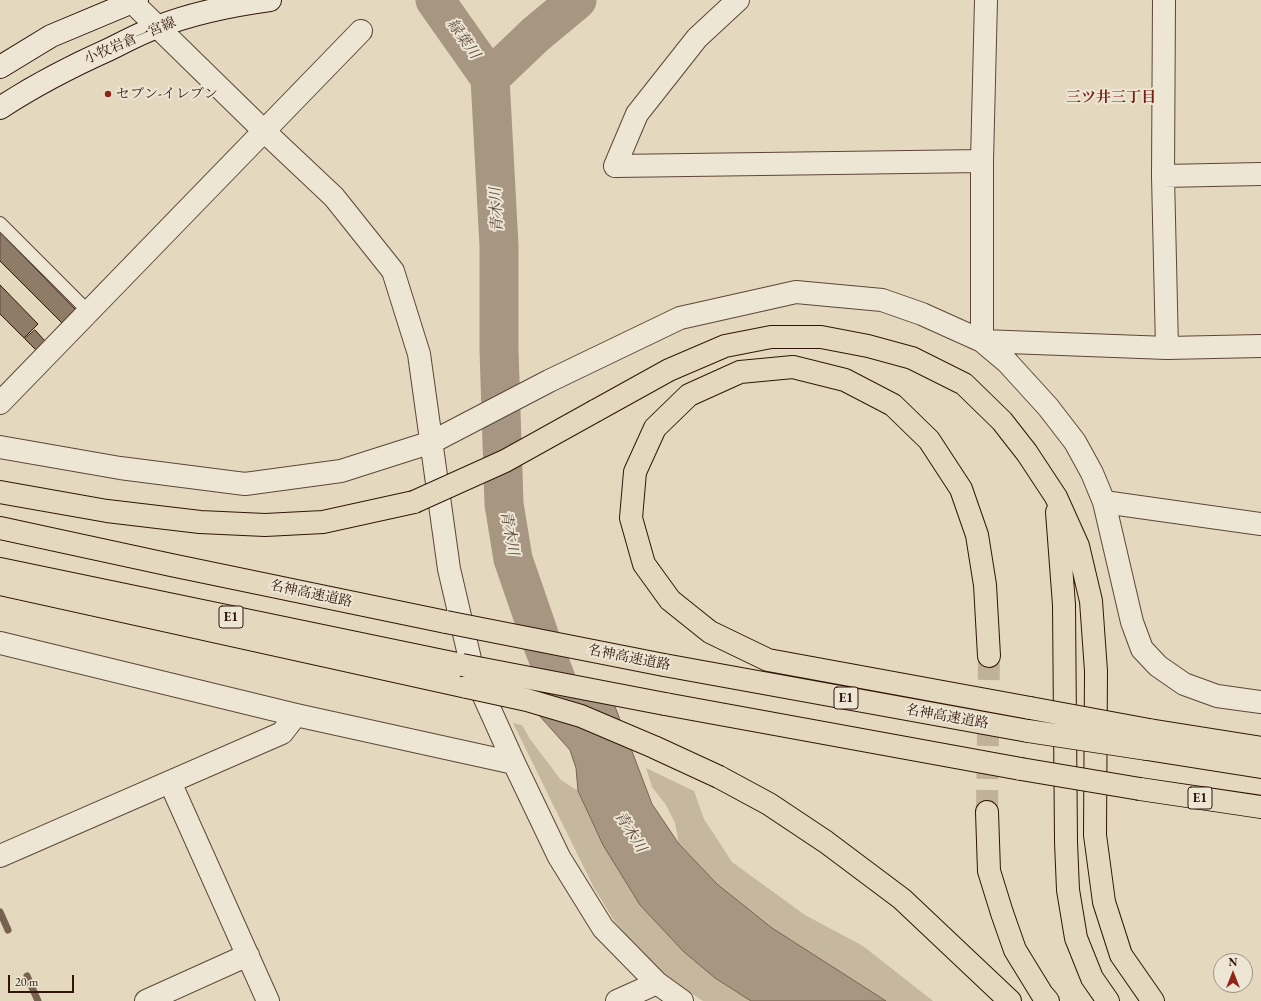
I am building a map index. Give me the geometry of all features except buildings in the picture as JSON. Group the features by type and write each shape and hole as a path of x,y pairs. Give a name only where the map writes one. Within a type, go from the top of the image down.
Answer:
{"highway":[{"path":"0,492 107,511 200,522 265,525 323,522 414,502 505,461 669,370 725,346 771,337 821,337 912,358 964,384 1002,421 1028,453 1056,497 1078,546 1091,601 1096,671 1095,835 1104,902 1120,955 1153,1001"},
{"path":"989,656 985,585 977,535 961,489 929,440 893,405 845,380 792,367 770,369 740,372 689,395 656,428 635,472 631,518 644,564 670,600 710,632 768,660 1030,708 1148,739 1261,748"},
{"path":"1056,497 1064,605 1066,842 1068,890 1076,938 1092,978 1108,1001"},
{"name":"名神高速道路","path":"0,528 446,622 664,665 1028,731 1148,739 1261,767"},
{"name":"E1","path":"0,568 462,665 665,704 1021,769 1261,807"},
{"path":"0,584 527,700 581,716 719,777 769,804 826,842 902,899 1010,1001"},
{"path":"987,812 989,871 1002,913 1015,950 1042,994 1048,1001"}],"street":[{"name":"小牧岩倉一宮線","path":"0,108 18,96 73,66 157,27 197,15 270,0"},
{"path":"738,0 697,38 637,114 615,166 982,161"},
{"path":"982,341 982,161 986,0"},
{"path":"1164,0 1163,176 1167,348"},
{"path":"0,67 51,36 133,1 157,27 334,197 393,271 419,354 449,569 473,672 558,857 603,928 657,983 682,1001"},
{"path":"0,403 361,32"},
{"path":"1163,176 1261,174"},
{"path":"0,447 120,468 245,484 341,471 432,442 549,382 680,318 796,292 882,300 922,314 982,341 1006,362 1048,407 1075,442 1092,473 1104,502 1132,622 1142,649 1158,666 1184,684 1218,696 1261,702"},
{"path":"982,341 1167,348 1261,346"},
{"path":"1104,502 1261,524"},
{"path":"0,643 296,715 514,763"},
{"path":"0,856 282,733 296,715"},
{"path":"170,782 268,1001"},
{"path":"146,1001 248,956"},
{"path":"616,1001 657,983"}],"lane":[{"path":"0,223 89,312"}],"shaded area":[{"path":"513,723 522,725 530,739 561,780 578,791 603,845 640,905 684,952 715,978 751,1001 703,1001 668,978 644,957 615,922 594,888"},
{"path":"646,768 694,791 704,819 732,862 805,915 863,946 933,1001 886,1001 772,928 717,884 679,844 675,823 666,805 652,787"}],"water":[{"path":"513,684 614,704 652,804 679,844 717,884 772,928 886,1001 751,1001 715,978 684,952 640,905 603,845 578,791 576,768 570,750"}],"waterway":[{"name":"縁葉川","path":"435,0 490,78"},
{"name":"青木川","path":"573,722 542,643 513,559 504,504 499,350 499,246 490,78 535,35 577,0"},
{"path":"0,912 8,930"},
{"path":"27,976 38,1001"}],"tunnel":[{"path":"987,812 989,656"}],"place":[{"name":"セブン-イレブン","path":"108,94"}],"district":[{"name":"三ツ井三丁目","path":"1111,98"}]}
